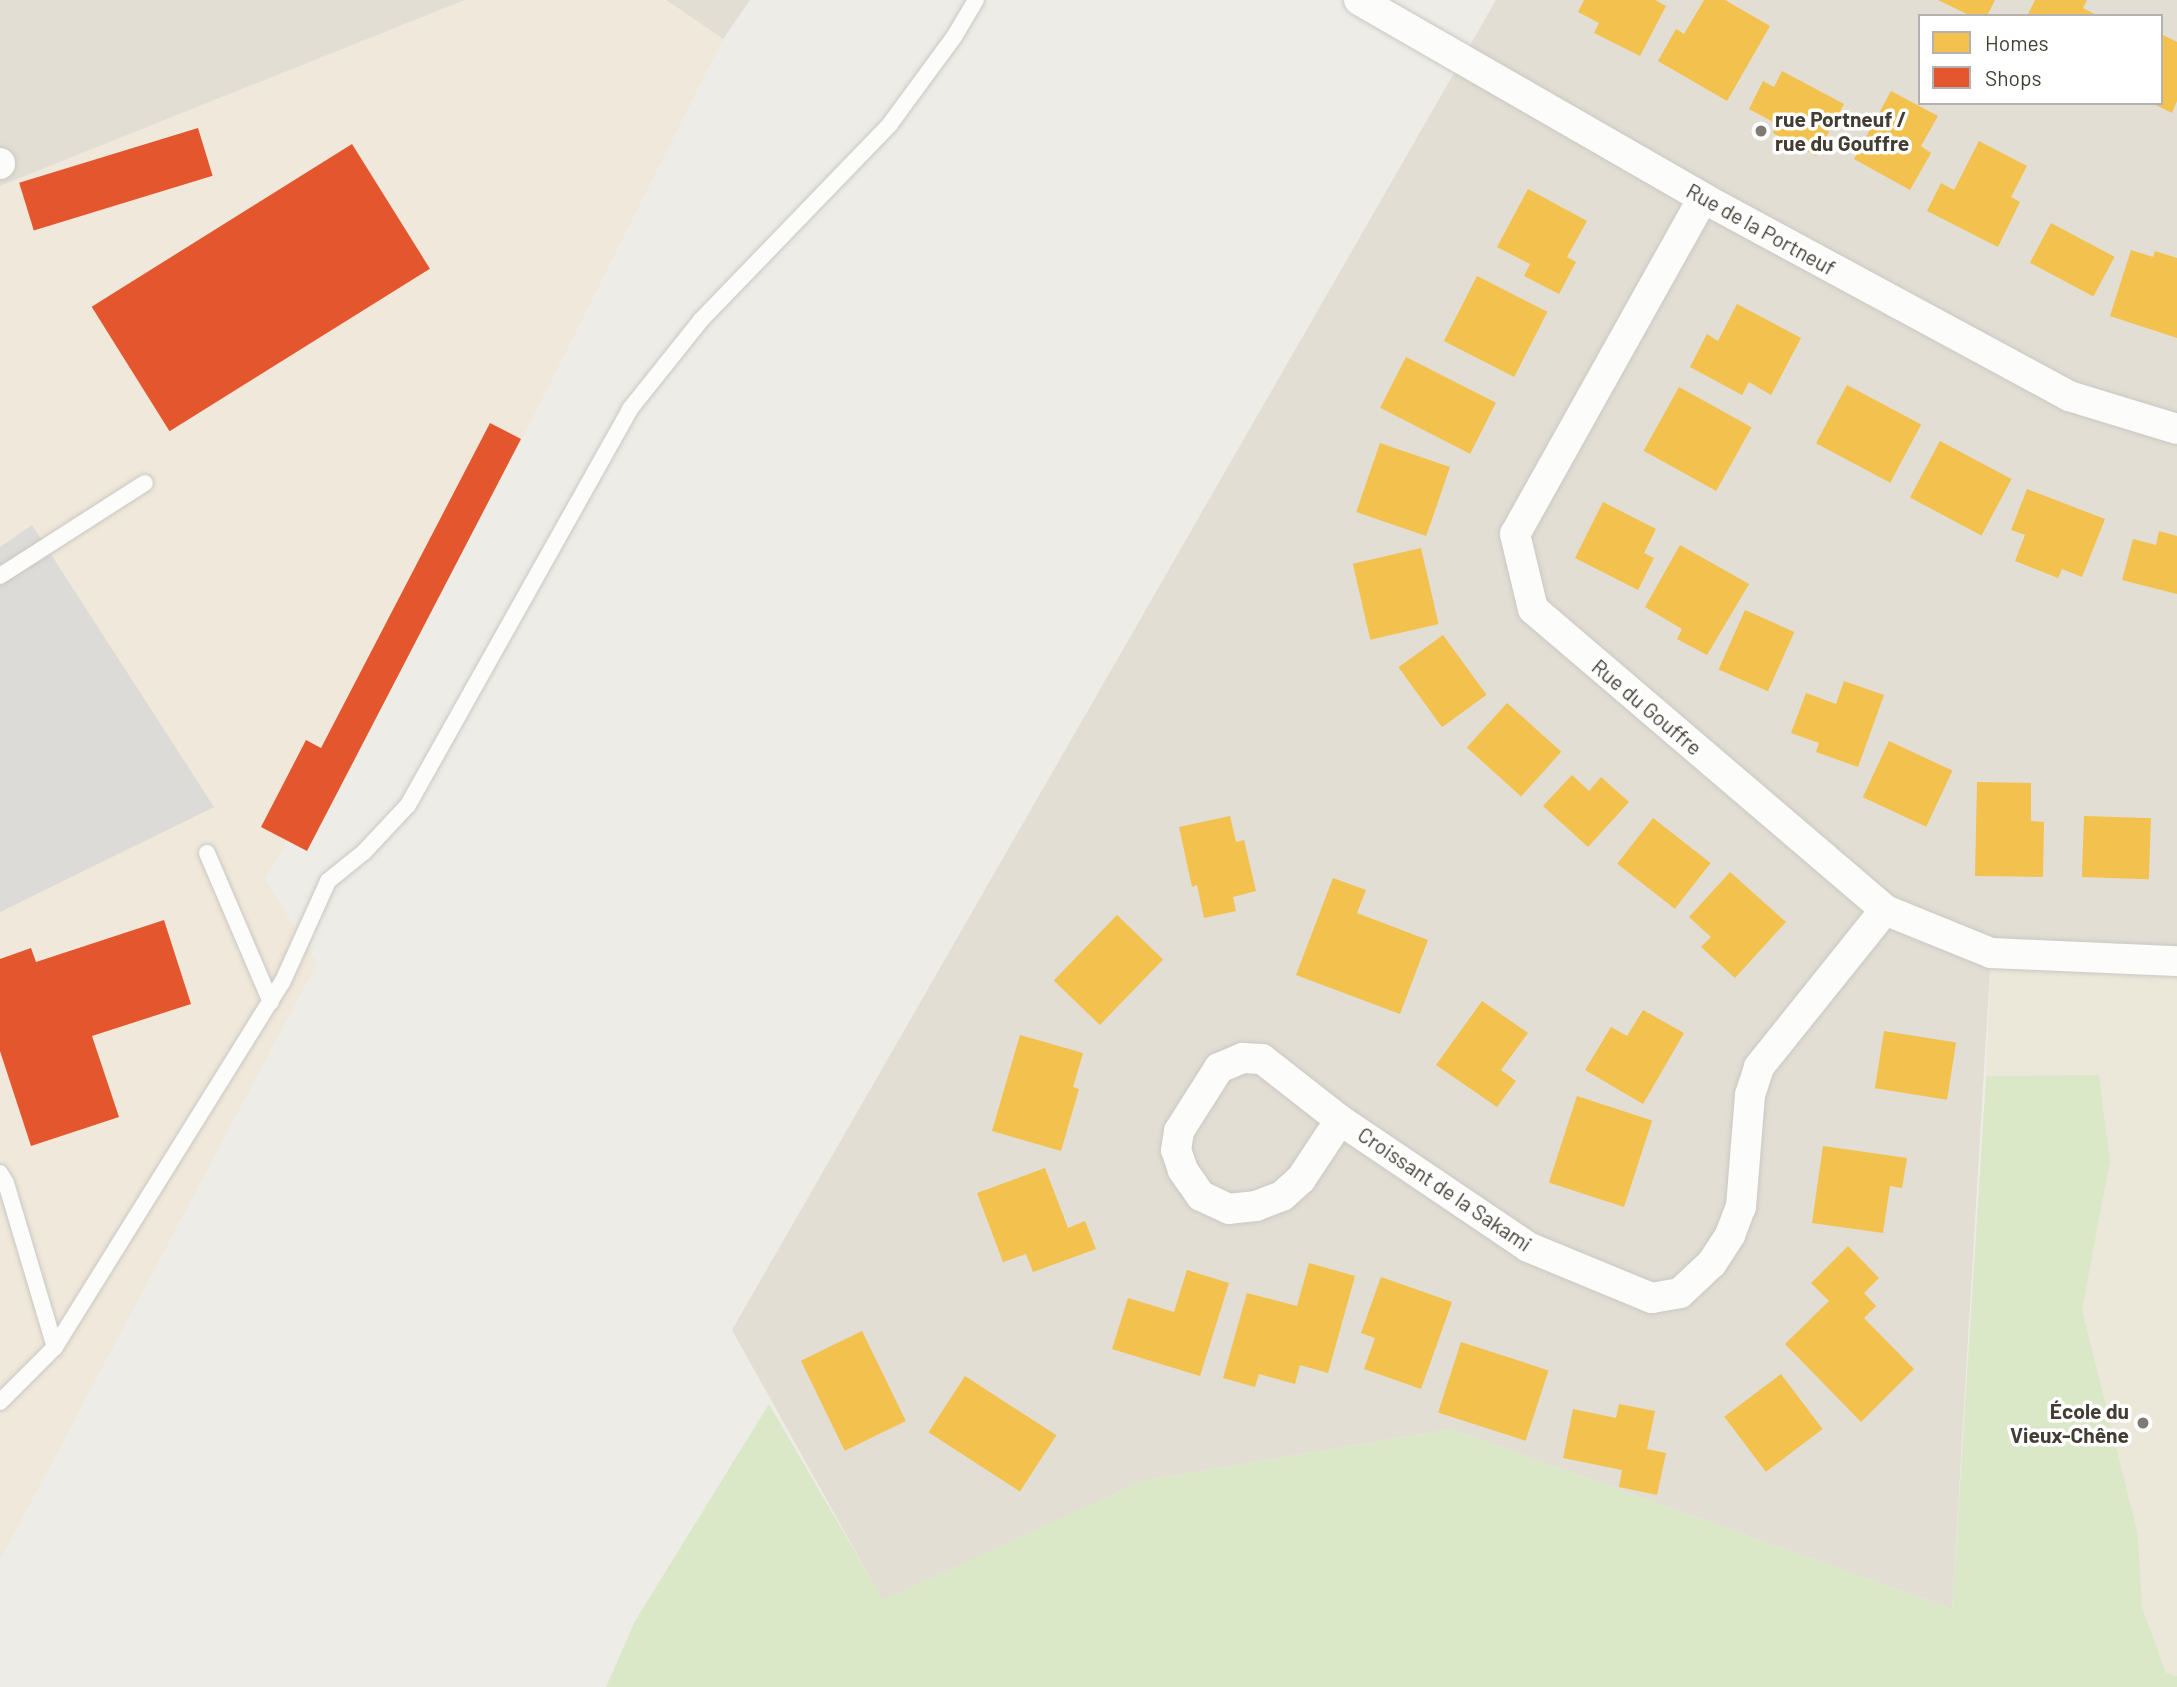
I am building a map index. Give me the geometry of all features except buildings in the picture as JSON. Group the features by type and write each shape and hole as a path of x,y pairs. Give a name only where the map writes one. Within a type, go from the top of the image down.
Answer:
{"street":[{"name":"Rue de la Portneuf","path":"1359,0 1703,198 2069,396 2177,429"},
{"name":"Rue du Gouffre","path":"1703,198 1515,534 1533,609 1885,910 1992,953 2177,961"},
{"name":"Croissant de la Sakami","path":"1340,1120 1301,1179 1282,1196 1256,1206 1229,1209 1201,1196 1183,1170 1176,1150 1179,1131 1219,1068 1244,1058 1262,1059 1340,1120 1528,1247 1652,1298 1680,1293 1712,1263 1730,1235 1741,1207 1750,1095 1759,1067 1885,910"}],"lane":[{"path":"0,1402 55,1347 271,1002 328,881 364,852 408,805 630,409 701,320 890,124 954,37 976,0"},
{"path":"0,576 145,483"},
{"path":"207,853 271,1002"},
{"path":"0,1173 6,1183 55,1347"}],"shaded area":[{"path":"0,0 465,0 0,186"},
{"path":"465,0 666,0 723,39 523,437 265,879 317,963 0,1560 0,186"},
{"path":"666,0 750,0 723,39"},
{"path":"1496,0 2177,0 2177,949 1991,953 1952,1609 1451,1429 1142,1481 883,1601 732,1330"},
{"path":"32,525 214,807 0,912 0,547"},
{"name":"École du Vieux-Chêne","path":"1991,953 2177,961 2177,1676 2166,1674 2142,1607 2138,1535 2082,1310 2110,1161 2099,1075 1986,1076"}],"green space":[{"path":"2099,1075 2110,1161 2082,1310 2138,1535 2142,1607 2166,1673 2177,1676 2177,1687 606,1687 635,1621 769,1404 883,1600 1142,1481 1451,1429 1952,1609 1986,1076"}],"place":[{"name":"rue Portneuf / rue du Gouffre","path":"1761,131"},
{"name":"École du Vieux-Chêne","path":"2143,1423"}]}
